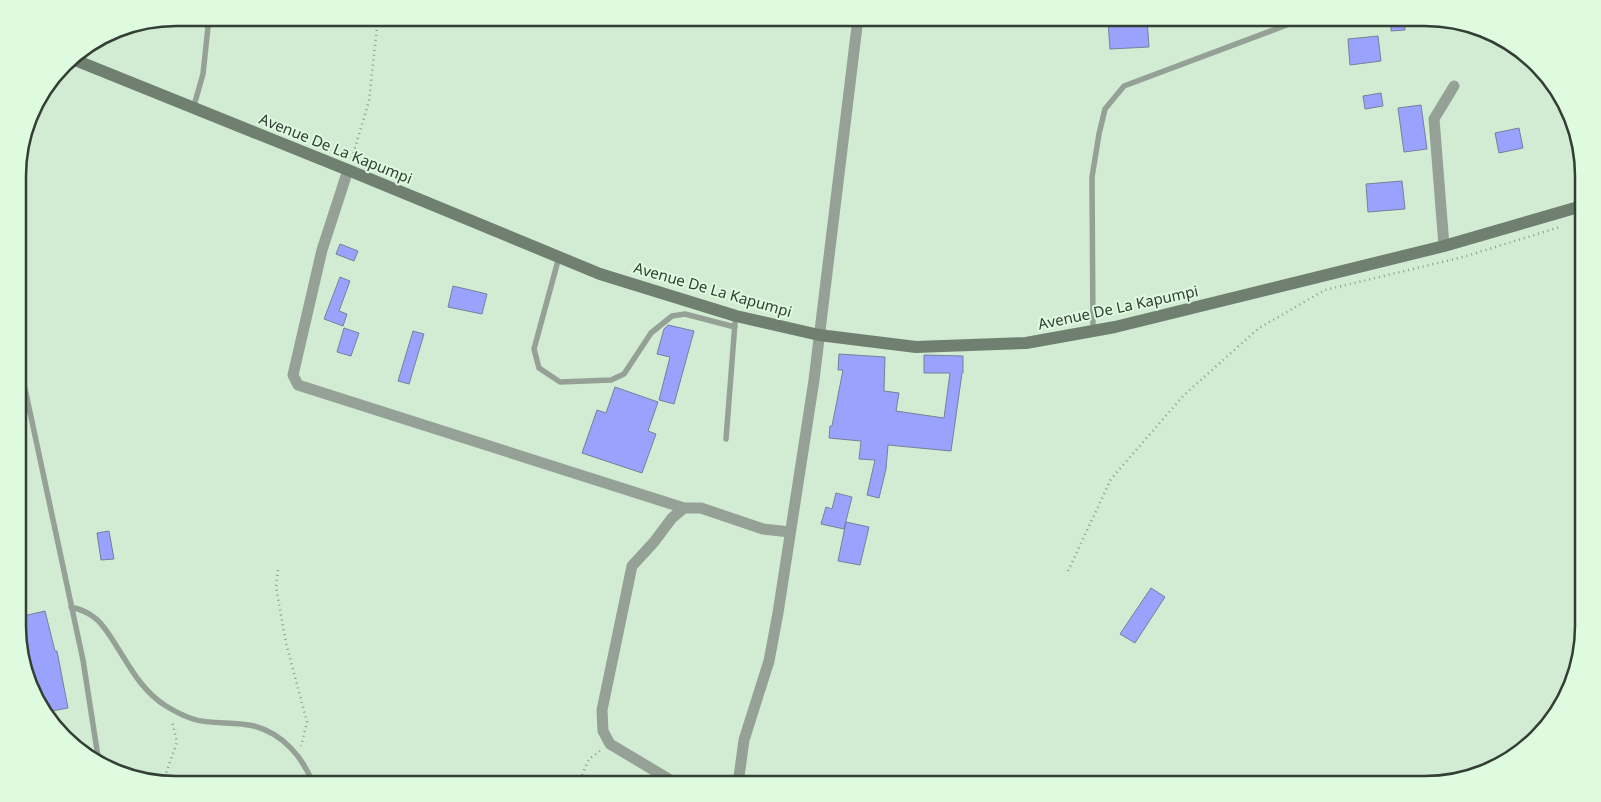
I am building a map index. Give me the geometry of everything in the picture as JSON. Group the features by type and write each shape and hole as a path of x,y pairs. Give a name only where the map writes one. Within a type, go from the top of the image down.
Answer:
{"main road":[{"name":"Avenue De La Kapumpi","path":"79,62 600,274 735,321 819,335 916,347 1026,344 1115,327 1444,246 1575,208"}],"street":[{"path":"739,776 744,740 769,661 778,613 814,380 857,26"},
{"path":"1444,246 1434,119 1454,86"},
{"path":"348,170 317,270 293,376 298,385 684,508 701,508 763,529 790,532"},
{"path":"663,776 610,744 603,731 602,710 632,566 654,542 672,518 684,508"}],"lane":[{"path":"193,109 204,74 208,26"},
{"path":"1093,331 1092,177 1105,109 1124,86 1284,26"},
{"path":"559,257 534,350 539,368 560,382 611,380 624,374 651,333 672,316 685,314 735,321 726,439"},
{"path":"26,396 83,660 98,753"},
{"path":"71,607 82,610 96,618 107,631 138,679 156,700 193,719 252,725 266,730 282,739 299,755 309,776"}],"path":[{"path":"348,170 369,101 377,26"},
{"path":"1068,571 1111,479 1184,394 1259,328 1325,290 1463,257 1560,228"},
{"path":"278,570 276,587 286,643 307,722 299,755"},
{"path":"166,775 177,742 169,708"},
{"path":"582,776 589,759 610,744"}],"building":[{"path":"1108,26 1148,26 1149,47 1110,49"},
{"path":"1391,26 1405,26 1405,30 1391,31"},
{"path":"1378,36 1381,61 1350,65 1348,39"},
{"path":"1381,93 1383,106 1365,109 1363,96"},
{"path":"1421,105 1427,149 1404,152 1398,108"},
{"path":"1519,128 1523,148 1499,153 1495,133"},
{"path":"1402,181 1405,209 1368,212 1366,184"},
{"path":"340,244 358,251 354,261 336,254"},
{"path":"340,277 350,281 339,311 347,314 343,326 324,319"},
{"path":"453,286 487,294 482,314 448,307"},
{"path":"668,325 694,331 674,404 659,400 670,357 657,354 664,329"},
{"path":"344,328 359,333 351,356 337,352"},
{"path":"413,331 424,334 409,384 398,381"},
{"path":"839,354 885,357 884,391 899,393 896,411 944,418 950,373 924,373 924,355 963,356 963,373 951,451 888,445 886,469 879,498 867,495 875,460 859,459 861,441 829,438 843,370 838,370"},
{"path":"615,387 658,402 648,431 656,434 642,473 582,453 597,410 606,413"},
{"path":"836,493 852,497 844,529 821,524 826,507 832,509"},
{"path":"846,522 869,527 860,565 838,561"},
{"path":"109,531 114,559 101,560 97,533"},
{"path":"1151,588 1165,597 1135,643 1120,634"},
{"path":"45,611 55,651 57,651 68,708 53,711 46,701 31,665 26,615"}]}
